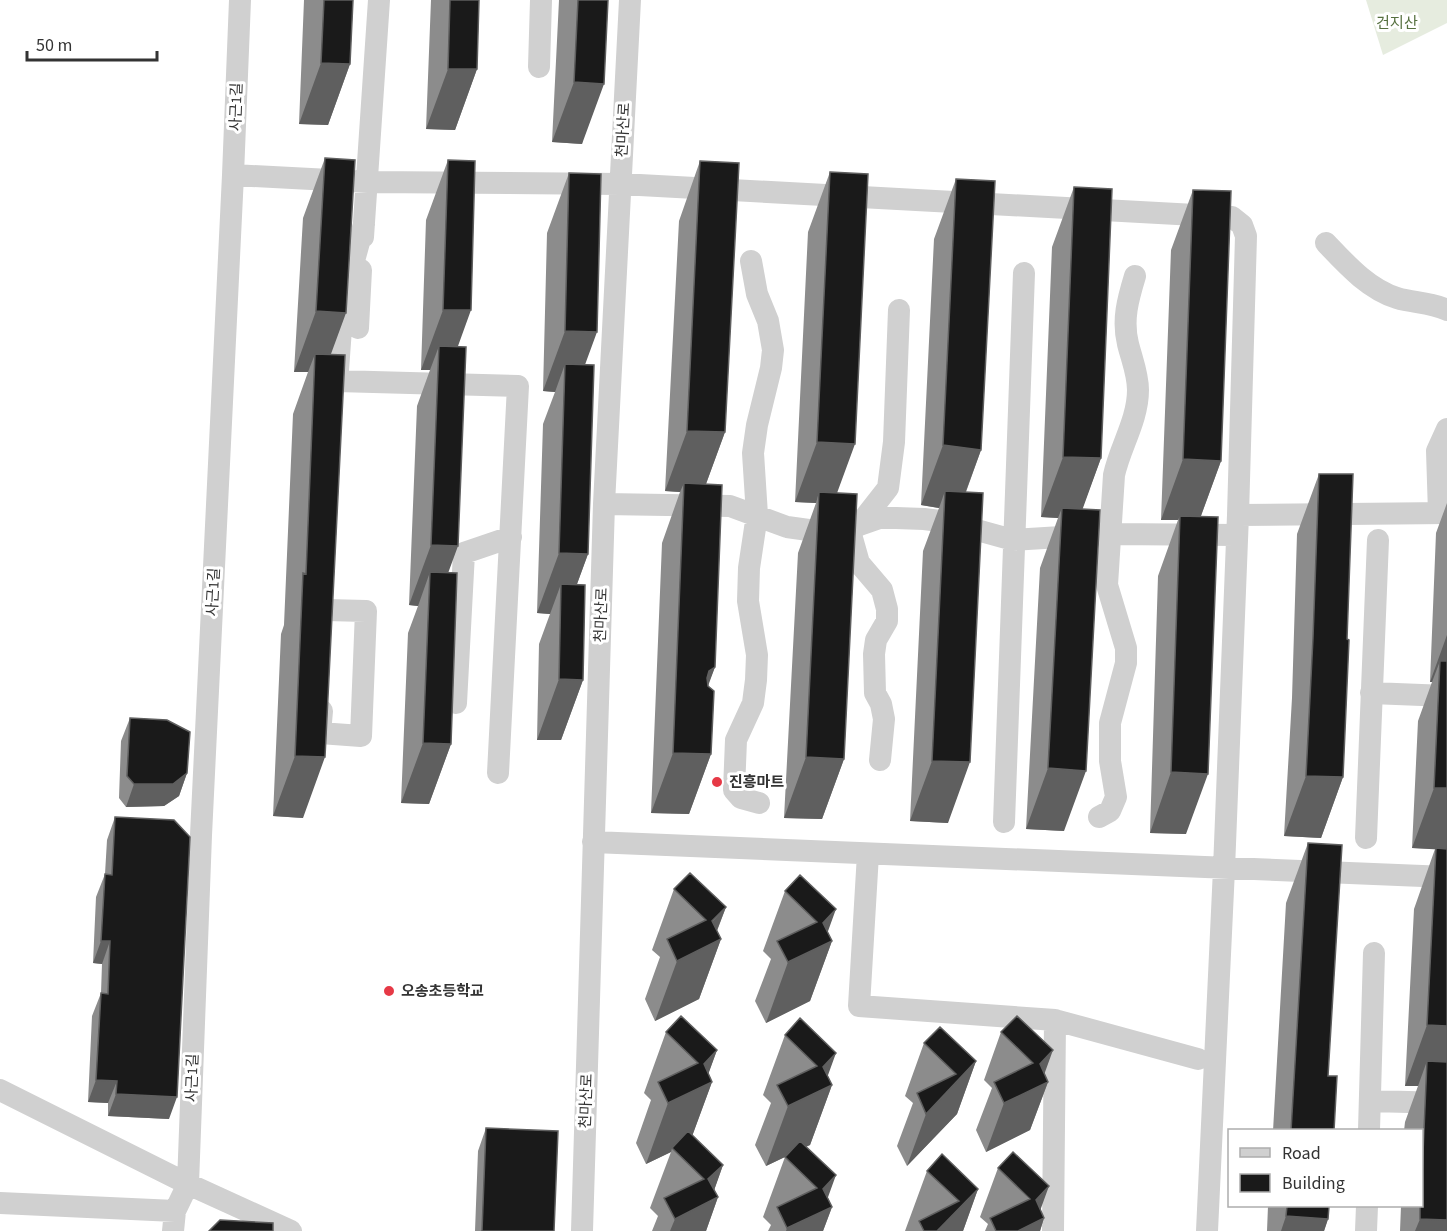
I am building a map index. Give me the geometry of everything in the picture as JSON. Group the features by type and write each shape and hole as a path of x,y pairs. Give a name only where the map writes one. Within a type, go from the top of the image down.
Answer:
{"street":[{"name":"사근1길","path":"174,1221 188,1185 202,812 234,175 240,0"},
{"path":"358,328 379,0"},
{"path":"539,67 541,0"},
{"name":"천마산로","path":"582,1231 604,504 630,0"},
{"path":"234,175 368,182 621,184 1232,218 1242,225 1246,236 1237,525 1207,1231"},
{"path":"336,404 343,301 364,224"},
{"path":"1326,243 1358,276 1395,297 1447,310"},
{"path":"752,261 757,294 768,321 773,350 754,442 756,515 748,586 749,617 757,656 756,680 753,703 726,740 734,790 741,798 759,803"},
{"path":"1004,822 1024,273"},
{"path":"1099,817 1110,811 1116,797 1110,760 1110,723 1126,663 1126,648 1107,585 1114,475 1125,445 1138,392 1134,362 1128,343 1125,313 1136,276"},
{"path":"880,760 884,719 881,704 875,693 874,654 876,640 886,621 887,609 882,590 859,563 855,528 888,488 894,442 899,310"},
{"path":"338,381 518,386 498,773"},
{"path":"604,504 730,506 787,527 824,532 855,528 879,518 924,519 948,522 1013,540 1443,513 1437,451 1447,429"},
{"path":"456,703 464,553 511,537"},
{"path":"1366,838 1378,540"},
{"path":"325,632 327,587"},
{"path":"323,688 321,733 360,736 366,611 326,609"},
{"path":"1371,693 1447,696"},
{"path":"593,842 1447,877"},
{"path":"867,854 859,1006 1055,1020 1198,1059"},
{"path":"1369,1129 1374,953"},
{"path":"1053,1231 1043,1174 1055,1020"},
{"path":"0,1090 188,1185 291,1231"},
{"path":"1370,1101 1447,1103"},
{"path":"0,1203 174,1221"},
{"path":"1366,1231 1367,1207"}],"green space":[{"name":"건지산","path":"1366,0 1447,0 1447,23 1383,55"}],"building":[{"path":"324,0 353,0 350,64 321,63"},
{"path":"450,0 479,0 477,69 448,69"},
{"path":"578,0 608,0 604,84 574,82"},
{"path":"325,158 355,160 346,313 316,311"},
{"path":"448,160 475,161 471,310 443,310"},
{"path":"700,161 739,163 725,432 687,431"},
{"path":"830,172 868,174 855,444 817,442"},
{"path":"569,173 601,174 597,332 565,331"},
{"path":"956,179 995,181 981,450 943,445"},
{"path":"1074,187 1112,189 1101,458 1063,457"},
{"path":"1193,190 1231,191 1221,461 1183,459"},
{"path":"439,346 466,347 458,546 431,545"},
{"path":"315,354 345,355 325,757 295,756 303,573 306,574"},
{"path":"565,364 594,365 588,554 559,553"},
{"path":"1319,474 1353,474 1343,777 1306,776"},
{"path":"684,483 722,485 715,667 709,671 707,678 708,686 714,691 711,754 673,753"},
{"path":"945,491 983,493 970,762 932,761"},
{"path":"819,492 857,494 844,759 806,757"},
{"path":"1062,508 1100,510 1086,771 1048,768"},
{"path":"1180,516 1218,517 1208,774 1171,772"},
{"path":"430,572 457,573 451,744 423,743"},
{"path":"561,584 585,585 583,680 559,679"},
{"path":"1440,661 1447,661 1447,788 1434,788"},
{"path":"130,718 167,720 190,732 187,773 173,784 134,784 127,776"},
{"path":"115,817 174,820 190,837 177,1097 116,1094 117,1081 96,1080 101,993 108,994 110,941 101,941 105,874 112,875"},
{"path":"1308,843 1342,845 1328,1076 1337,1076 1334,1129 1291,1129"},
{"path":"1436,848 1447,849 1447,1026 1427,1025"},
{"path":"690,873 726,907 712,921 721,939 677,961 667,939 706,920 674,889"},
{"path":"800,875 836,909 823,923 832,941 788,962 777,941 817,922 785,891"},
{"path":"681,1016 717,1050 704,1064 712,1082 668,1103 658,1082 698,1063 666,1032"},
{"path":"1017,1016 1053,1050 1040,1064 1048,1082 1004,1103 994,1082 1033,1063 1001,1032"},
{"path":"800,1018 836,1053 823,1067 832,1085 788,1106 777,1085 817,1066 785,1035"},
{"path":"940,1027 976,1061 926,1114 917,1093 956,1074 924,1043"},
{"path":"1427,1061 1447,1062 1447,1220 1420,1219 1420,1207 1423,1207"},
{"path":"486,1128 558,1131 554,1231 482,1231"},
{"path":"688,1131 723,1165 708,1179 718,1197 675,1219 664,1198 704,1179 672,1148"},
{"path":"800,1141 836,1175 823,1189 832,1207 787,1228 777,1207 817,1188 785,1157"},
{"path":"1013,1152 1049,1186 1036,1200 1044,1218 1018,1231 996,1231 990,1218 1030,1199 998,1168"},
{"path":"942,1154 978,1189 937,1231 924,1231 919,1221 959,1201 927,1171"},
{"path":"1287,1207 1329,1207 1328,1219 1286,1216"},
{"path":"220,1220 273,1223 273,1231 209,1231"}],"place":[{"name":"진흥마트","path":"717,782"},
{"name":"오송초등학교","path":"389,991"}]}
